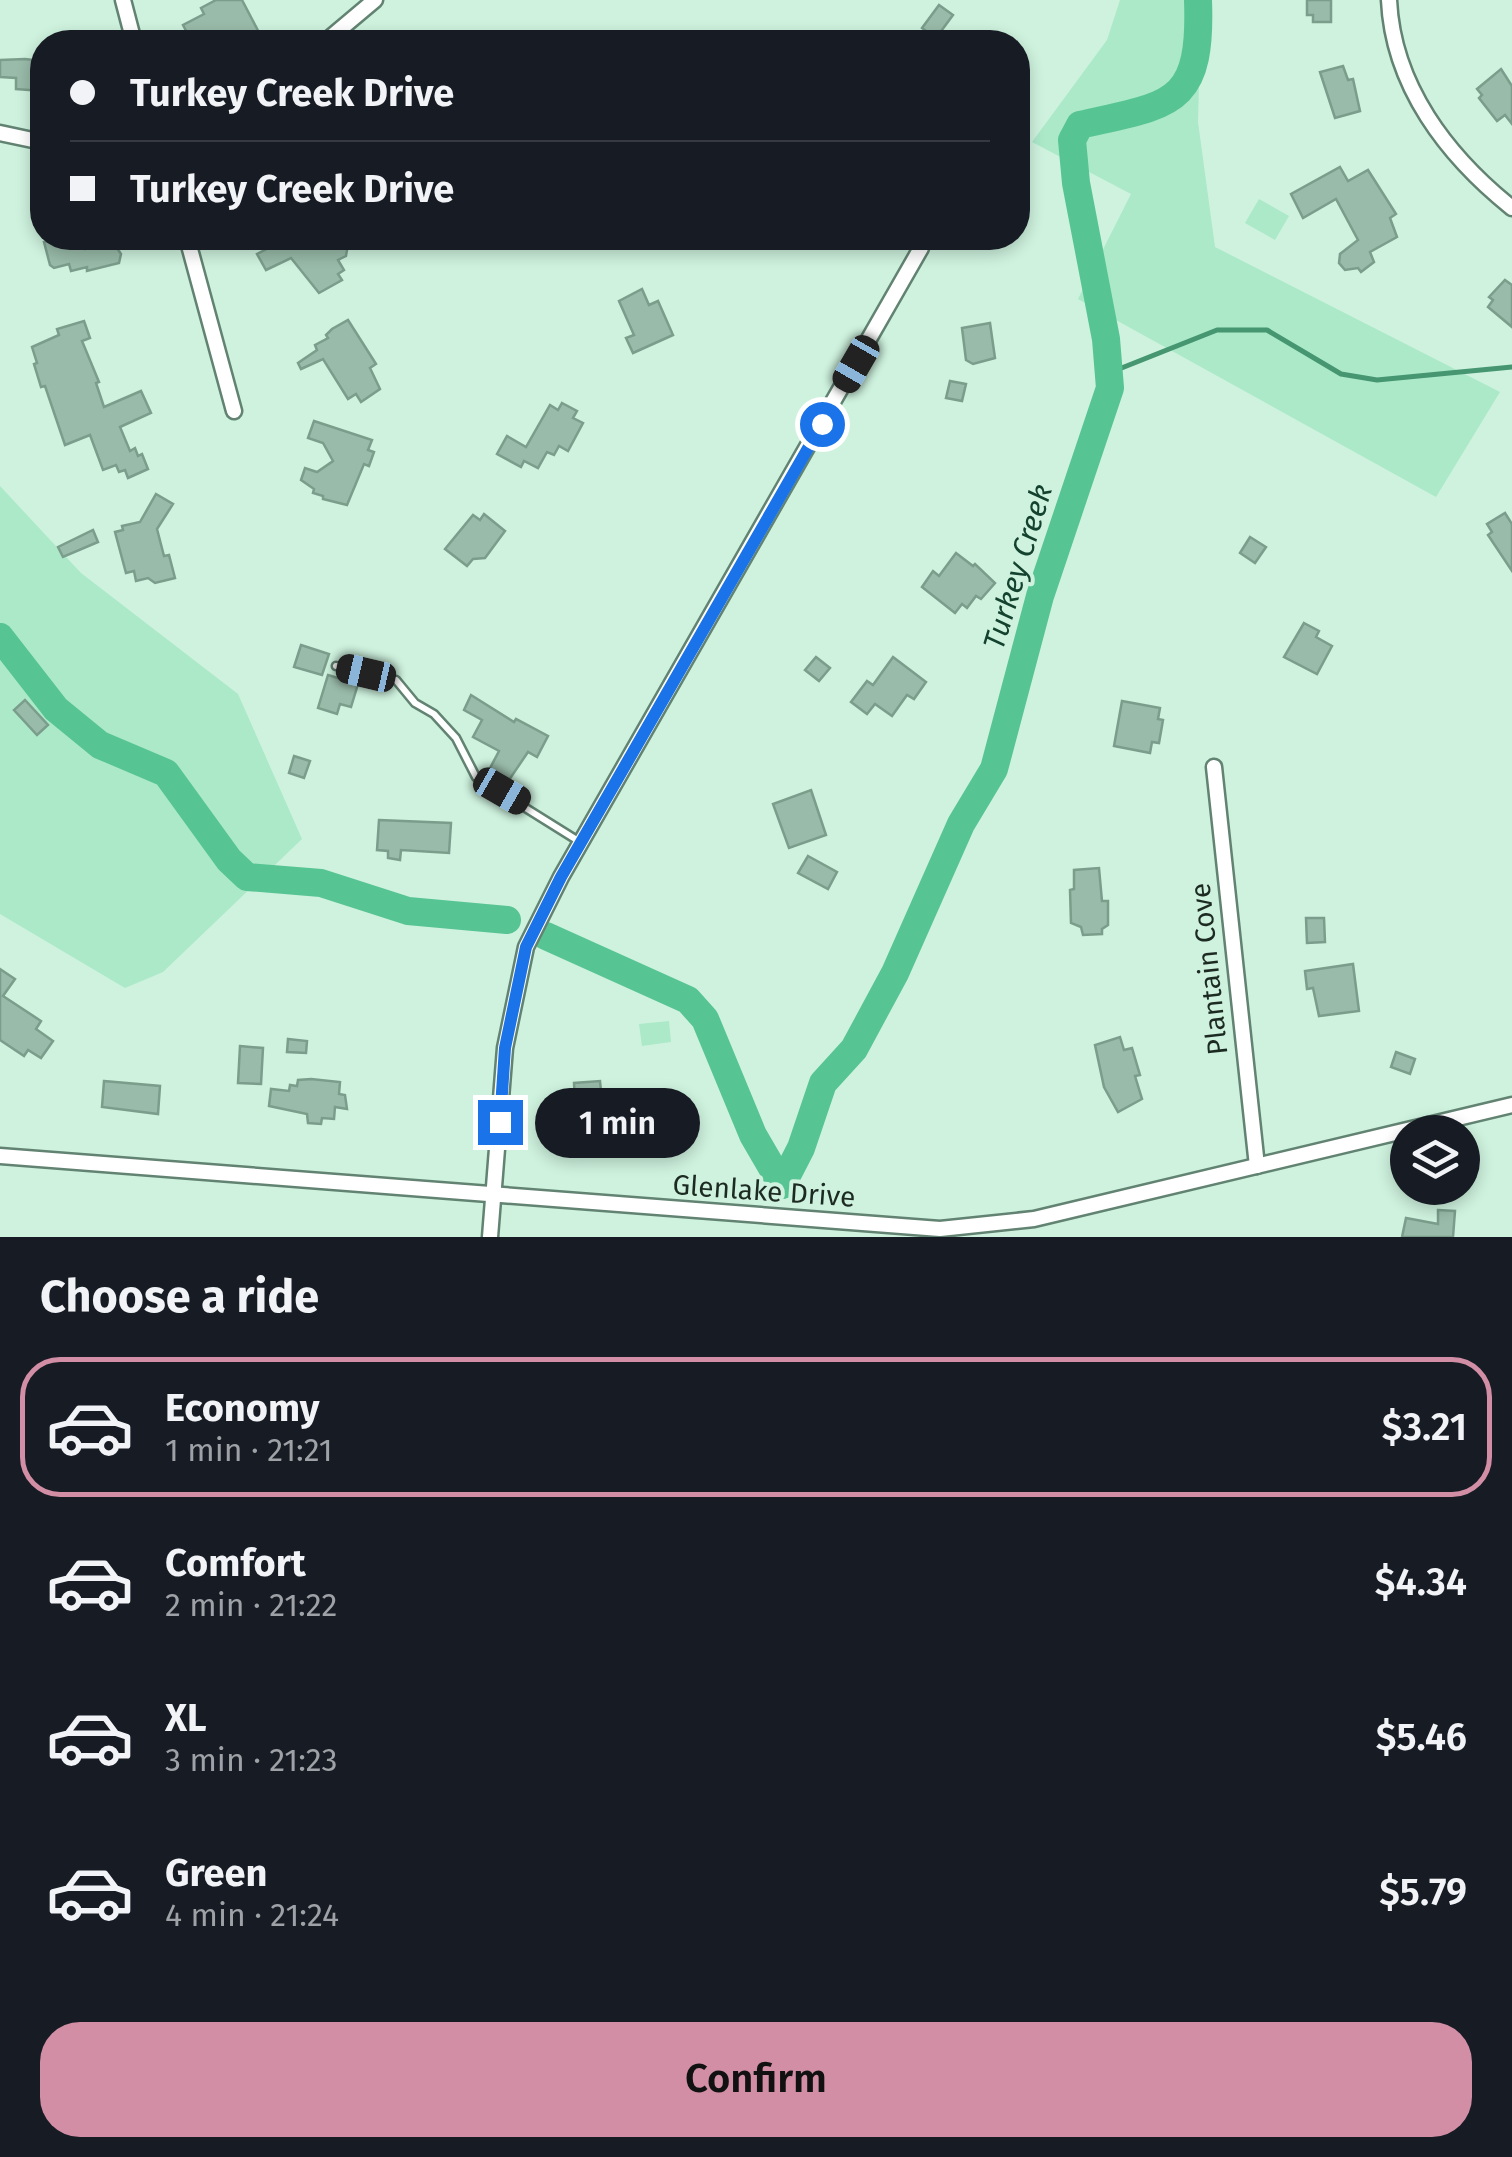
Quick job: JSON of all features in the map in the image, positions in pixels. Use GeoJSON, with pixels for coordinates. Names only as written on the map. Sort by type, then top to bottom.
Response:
{"type":"FeatureCollection","features":[{"type":"Feature","properties":{"kind":"street"},"geometry":{"type":"LineString","coordinates":[[122,0],[131,30]]}},
{"type":"Feature","properties":{"kind":"street"},"geometry":{"type":"LineString","coordinates":[[339,30],[375,0]]}},
{"type":"Feature","properties":{"kind":"street"},"geometry":{"type":"LineString","coordinates":[[1389,0],[1398,57],[1414,96],[1455,154],[1480,182],[1512,208]]}},
{"type":"Feature","properties":{"kind":"street"},"geometry":{"type":"LineString","coordinates":[[0,133],[30,139]]}},
{"type":"Feature","properties":{"kind":"street"},"geometry":{"type":"LineString","coordinates":[[189,250],[234,411]]}},
{"type":"Feature","properties":{"kind":"street"},"geometry":{"type":"LineString","coordinates":[[490,1237],[505,1048],[526,947],[581,843],[921,250]]}},
{"type":"Feature","properties":{"kind":"street","name":"Plantain Cove"},"geometry":{"type":"LineString","coordinates":[[1214,768],[1257,1166]]}},
{"type":"Feature","properties":{"kind":"street","name":"Glenlake Drive"},"geometry":{"type":"LineString","coordinates":[[0,1156],[940,1229],[988,1227],[1034,1219],[1512,1105]]}},
{"type":"Feature","properties":{"kind":"lane"},"geometry":{"type":"LineString","coordinates":[[336,666],[396,680],[415,703],[434,714],[456,738],[476,776],[581,843]]}},
{"type":"Feature","properties":{"kind":"green space"},"geometry":{"type":"Polygon","coordinates":[[[1120,0],[1212,0],[1200,49],[1198,122],[1215,247],[1500,392],[1436,497],[1078,299],[1131,194],[1032,142],[1107,40],[1120,0]]]}},
{"type":"Feature","properties":{"kind":"green space"},"geometry":{"type":"Polygon","coordinates":[[[1259,199],[1289,216],[1275,240],[1245,223],[1259,199]]]}},
{"type":"Feature","properties":{"kind":"green space"},"geometry":{"type":"Polygon","coordinates":[[[0,486],[81,573],[238,694],[302,839],[163,972],[125,988],[0,914],[0,486]]]}},
{"type":"Feature","properties":{"kind":"green space"},"geometry":{"type":"Polygon","coordinates":[[[669,1021],[671,1042],[642,1046],[639,1024],[669,1021]]]}},
{"type":"Feature","properties":{"kind":"building"},"geometry":{"type":"Polygon","coordinates":[[[216,0],[242,0],[258,30],[186,30],[183,25],[204,14],[201,8],[216,0]]]}},
{"type":"Feature","properties":{"kind":"building"},"geometry":{"type":"Polygon","coordinates":[[[1307,0],[1331,0],[1331,22],[1313,22],[1313,15],[1307,15],[1307,0]]]}},
{"type":"Feature","properties":{"kind":"building"},"geometry":{"type":"Polygon","coordinates":[[[939,5],[953,15],[942,30],[922,28],[939,5]]]}},
{"type":"Feature","properties":{"kind":"building"},"geometry":{"type":"Polygon","coordinates":[[[0,60],[30,60],[30,90],[16,89],[16,78],[0,77],[0,60]]]}},
{"type":"Feature","properties":{"kind":"building"},"geometry":{"type":"Polygon","coordinates":[[[1343,66],[1348,80],[1353,79],[1360,111],[1335,118],[1320,72],[1343,66]]]}},
{"type":"Feature","properties":{"kind":"building"},"geometry":{"type":"Polygon","coordinates":[[[1501,69],[1512,86],[1512,124],[1505,115],[1497,121],[1479,98],[1482,95],[1477,89],[1501,69]]]}},
{"type":"Feature","properties":{"kind":"building"},"geometry":{"type":"Polygon","coordinates":[[[1340,167],[1348,181],[1368,170],[1396,214],[1390,218],[1397,237],[1370,252],[1374,262],[1361,272],[1358,268],[1345,270],[1339,263],[1340,254],[1358,240],[1336,199],[1303,218],[1291,194],[1340,167]]]}},
{"type":"Feature","properties":{"kind":"building"},"geometry":{"type":"Polygon","coordinates":[[[46,250],[118,250],[121,254],[119,263],[87,271],[87,267],[71,271],[69,264],[54,268],[46,250]]]}},
{"type":"Feature","properties":{"kind":"building"},"geometry":{"type":"Polygon","coordinates":[[[265,250],[347,250],[346,256],[338,260],[344,270],[338,274],[342,280],[319,293],[291,258],[266,270],[257,254],[265,250]]]}},
{"type":"Feature","properties":{"kind":"building"},"geometry":{"type":"Polygon","coordinates":[[[1505,280],[1512,285],[1512,327],[1488,307],[1493,300],[1489,297],[1505,280]]]}},
{"type":"Feature","properties":{"kind":"building"},"geometry":{"type":"Polygon","coordinates":[[[642,289],[649,305],[658,301],[673,335],[633,353],[626,338],[634,335],[619,301],[642,289]]]}},
{"type":"Feature","properties":{"kind":"building"},"geometry":{"type":"Polygon","coordinates":[[[348,320],[376,364],[370,368],[380,389],[361,402],[356,394],[348,399],[323,359],[301,369],[298,363],[317,350],[315,345],[328,338],[326,335],[332,329],[348,320]]]}},
{"type":"Feature","properties":{"kind":"building"},"geometry":{"type":"Polygon","coordinates":[[[84,321],[90,338],[82,341],[99,382],[96,383],[104,407],[141,391],[151,413],[120,427],[130,451],[135,448],[138,456],[142,454],[148,469],[128,478],[125,470],[119,472],[116,465],[103,470],[90,435],[65,445],[34,364],[37,363],[32,347],[59,335],[57,329],[84,321]]]}},
{"type":"Feature","properties":{"kind":"building"},"geometry":{"type":"Polygon","coordinates":[[[990,323],[995,358],[973,364],[966,360],[962,328],[990,323]]]}},
{"type":"Feature","properties":{"kind":"building"},"geometry":{"type":"Polygon","coordinates":[[[950,381],[966,384],[962,401],[946,398],[950,381]]]}},
{"type":"Feature","properties":{"kind":"building"},"geometry":{"type":"Polygon","coordinates":[[[562,403],[577,411],[573,418],[583,423],[568,451],[559,446],[554,455],[547,452],[538,468],[524,461],[521,467],[497,454],[507,436],[526,447],[550,405],[558,410],[562,403]]]}},
{"type":"Feature","properties":{"kind":"building"},"geometry":{"type":"Polygon","coordinates":[[[314,421],[372,440],[368,450],[374,452],[369,466],[364,464],[347,505],[323,499],[301,480],[305,468],[317,472],[333,461],[323,443],[308,438],[314,421]]]}},
{"type":"Feature","properties":{"kind":"building"},"geometry":{"type":"Polygon","coordinates":[[[156,494],[173,504],[157,529],[175,578],[155,583],[148,578],[136,581],[134,571],[126,573],[115,532],[140,522],[156,494]]]}},
{"type":"Feature","properties":{"kind":"building"},"geometry":{"type":"Polygon","coordinates":[[[1505,513],[1512,524],[1512,571],[1488,535],[1492,532],[1487,524],[1505,513]]]}},
{"type":"Feature","properties":{"kind":"building"},"geometry":{"type":"Polygon","coordinates":[[[484,514],[505,531],[485,558],[473,559],[467,566],[445,549],[473,515],[480,520],[484,514]]]}},
{"type":"Feature","properties":{"kind":"building"},"geometry":{"type":"Polygon","coordinates":[[[93,530],[98,542],[63,557],[58,547],[93,530]]]}},
{"type":"Feature","properties":{"kind":"building"},"geometry":{"type":"Polygon","coordinates":[[[1250,537],[1266,547],[1255,563],[1240,553],[1250,537]]]}},
{"type":"Feature","properties":{"kind":"building"},"geometry":{"type":"Polygon","coordinates":[[[956,553],[995,583],[981,599],[976,596],[967,608],[962,604],[955,613],[922,587],[933,571],[939,576],[956,553]]]}},
{"type":"Feature","properties":{"kind":"building"},"geometry":{"type":"Polygon","coordinates":[[[1304,623],[1319,631],[1316,637],[1332,646],[1317,674],[1284,657],[1304,623]]]}},
{"type":"Feature","properties":{"kind":"building"},"geometry":{"type":"Polygon","coordinates":[[[301,645],[329,654],[322,675],[294,667],[301,645]]]}},
{"type":"Feature","properties":{"kind":"building"},"geometry":{"type":"Polygon","coordinates":[[[816,657],[830,668],[819,681],[805,670],[816,657]]]}},
{"type":"Feature","properties":{"kind":"building"},"geometry":{"type":"Polygon","coordinates":[[[893,657],[926,682],[914,699],[907,695],[892,716],[875,704],[867,714],[851,702],[867,681],[873,685],[893,657]]]}},
{"type":"Feature","properties":{"kind":"building"},"geometry":{"type":"Polygon","coordinates":[[[328,675],[358,684],[351,707],[340,704],[337,714],[318,708],[328,675]]]}},
{"type":"Feature","properties":{"kind":"building"},"geometry":{"type":"Polygon","coordinates":[[[471,695],[514,722],[516,719],[548,736],[537,757],[528,752],[507,783],[488,772],[499,751],[473,737],[482,720],[464,710],[471,695]]]}},
{"type":"Feature","properties":{"kind":"building"},"geometry":{"type":"Polygon","coordinates":[[[25,700],[48,725],[37,735],[14,710],[25,700]]]}},
{"type":"Feature","properties":{"kind":"building"},"geometry":{"type":"Polygon","coordinates":[[[1122,701],[1160,708],[1158,719],[1163,720],[1159,743],[1152,742],[1150,753],[1114,746],[1122,701]]]}},
{"type":"Feature","properties":{"kind":"building"},"geometry":{"type":"Polygon","coordinates":[[[294,756],[310,761],[304,778],[289,773],[294,756]]]}},
{"type":"Feature","properties":{"kind":"building"},"geometry":{"type":"Polygon","coordinates":[[[811,790],[826,835],[789,848],[773,804],[811,790]]]}},
{"type":"Feature","properties":{"kind":"building"},"geometry":{"type":"Polygon","coordinates":[[[379,820],[451,823],[449,853],[401,850],[400,860],[388,858],[388,851],[377,850],[379,820]]]}},
{"type":"Feature","properties":{"kind":"building"},"geometry":{"type":"Polygon","coordinates":[[[808,856],[837,872],[828,889],[798,873],[808,856]]]}},
{"type":"Feature","properties":{"kind":"building"},"geometry":{"type":"Polygon","coordinates":[[[1099,868],[1102,901],[1108,901],[1108,925],[1102,934],[1083,935],[1081,927],[1071,923],[1074,870],[1099,868]]]}},
{"type":"Feature","properties":{"kind":"building"},"geometry":{"type":"Polygon","coordinates":[[[1306,918],[1324,918],[1325,942],[1307,943],[1306,918]]]}},
{"type":"Feature","properties":{"kind":"building"},"geometry":{"type":"Polygon","coordinates":[[[1353,964],[1359,1011],[1319,1016],[1313,988],[1307,989],[1305,971],[1353,964]]]}},
{"type":"Feature","properties":{"kind":"building"},"geometry":{"type":"Polygon","coordinates":[[[0,969],[15,979],[3,996],[41,1021],[36,1029],[53,1041],[41,1058],[28,1050],[24,1056],[0,1040],[0,969]]]}},
{"type":"Feature","properties":{"kind":"building"},"geometry":{"type":"Polygon","coordinates":[[[1120,1037],[1124,1050],[1132,1048],[1142,1099],[1118,1112],[1104,1087],[1095,1045],[1120,1037]]]}},
{"type":"Feature","properties":{"kind":"building"},"geometry":{"type":"Polygon","coordinates":[[[288,1039],[307,1041],[306,1053],[287,1052],[288,1039]]]}},
{"type":"Feature","properties":{"kind":"building"},"geometry":{"type":"Polygon","coordinates":[[[240,1046],[263,1048],[261,1084],[238,1083],[240,1046]]]}},
{"type":"Feature","properties":{"kind":"building"},"geometry":{"type":"Polygon","coordinates":[[[1396,1052],[1415,1059],[1410,1074],[1391,1067],[1396,1052]]]}},
{"type":"Feature","properties":{"kind":"building"},"geometry":{"type":"Polygon","coordinates":[[[298,1080],[340,1082],[339,1094],[345,1095],[347,1109],[335,1107],[334,1119],[322,1118],[321,1124],[308,1123],[307,1114],[269,1106],[271,1089],[289,1091],[290,1085],[297,1086],[298,1080]]]}},
{"type":"Feature","properties":{"kind":"building"},"geometry":{"type":"Polygon","coordinates":[[[104,1081],[160,1086],[158,1114],[102,1107],[104,1081]]]}},
{"type":"Feature","properties":{"kind":"building"},"geometry":{"type":"Polygon","coordinates":[[[600,1081],[602,1101],[593,1102],[595,1133],[567,1135],[565,1102],[575,1101],[574,1083],[600,1081]]]}},
{"type":"Feature","properties":{"kind":"building"},"geometry":{"type":"Polygon","coordinates":[[[1438,1210],[1455,1211],[1453,1237],[1402,1237],[1406,1218],[1438,1224],[1438,1210]]]}},
{"type":"Feature","properties":{"kind":"waterway","name":"Turkey Creek"},"geometry":{"type":"LineString","coordinates":[[782,1185],[801,1148],[823,1083],[854,1049],[895,973],[961,824],[994,769],[1040,596],[1110,388],[1106,339],[1076,183],[1072,140],[1080,125],[1137,112],[1175,95],[1194,62],[1198,0]]}},
{"type":"Feature","properties":{"kind":"waterway"},"geometry":{"type":"LineString","coordinates":[[1109,373],[1217,330],[1267,330],[1341,374],[1377,380],[1512,367]]}},
{"type":"Feature","properties":{"kind":"waterway"},"geometry":{"type":"LineString","coordinates":[[0,637],[56,709],[100,745],[166,773],[229,860],[247,877],[321,883],[408,911],[507,920]]}},
{"type":"Feature","properties":{"kind":"waterway"},"geometry":{"type":"LineString","coordinates":[[546,936],[688,1000],[705,1019],[753,1135],[782,1185]]}},
{"type":"Feature","properties":{"kind":"route"},"geometry":{"type":"LineString","coordinates":[[500,1122],[505,1048],[526,947],[561,877],[822,424]]}}]}
